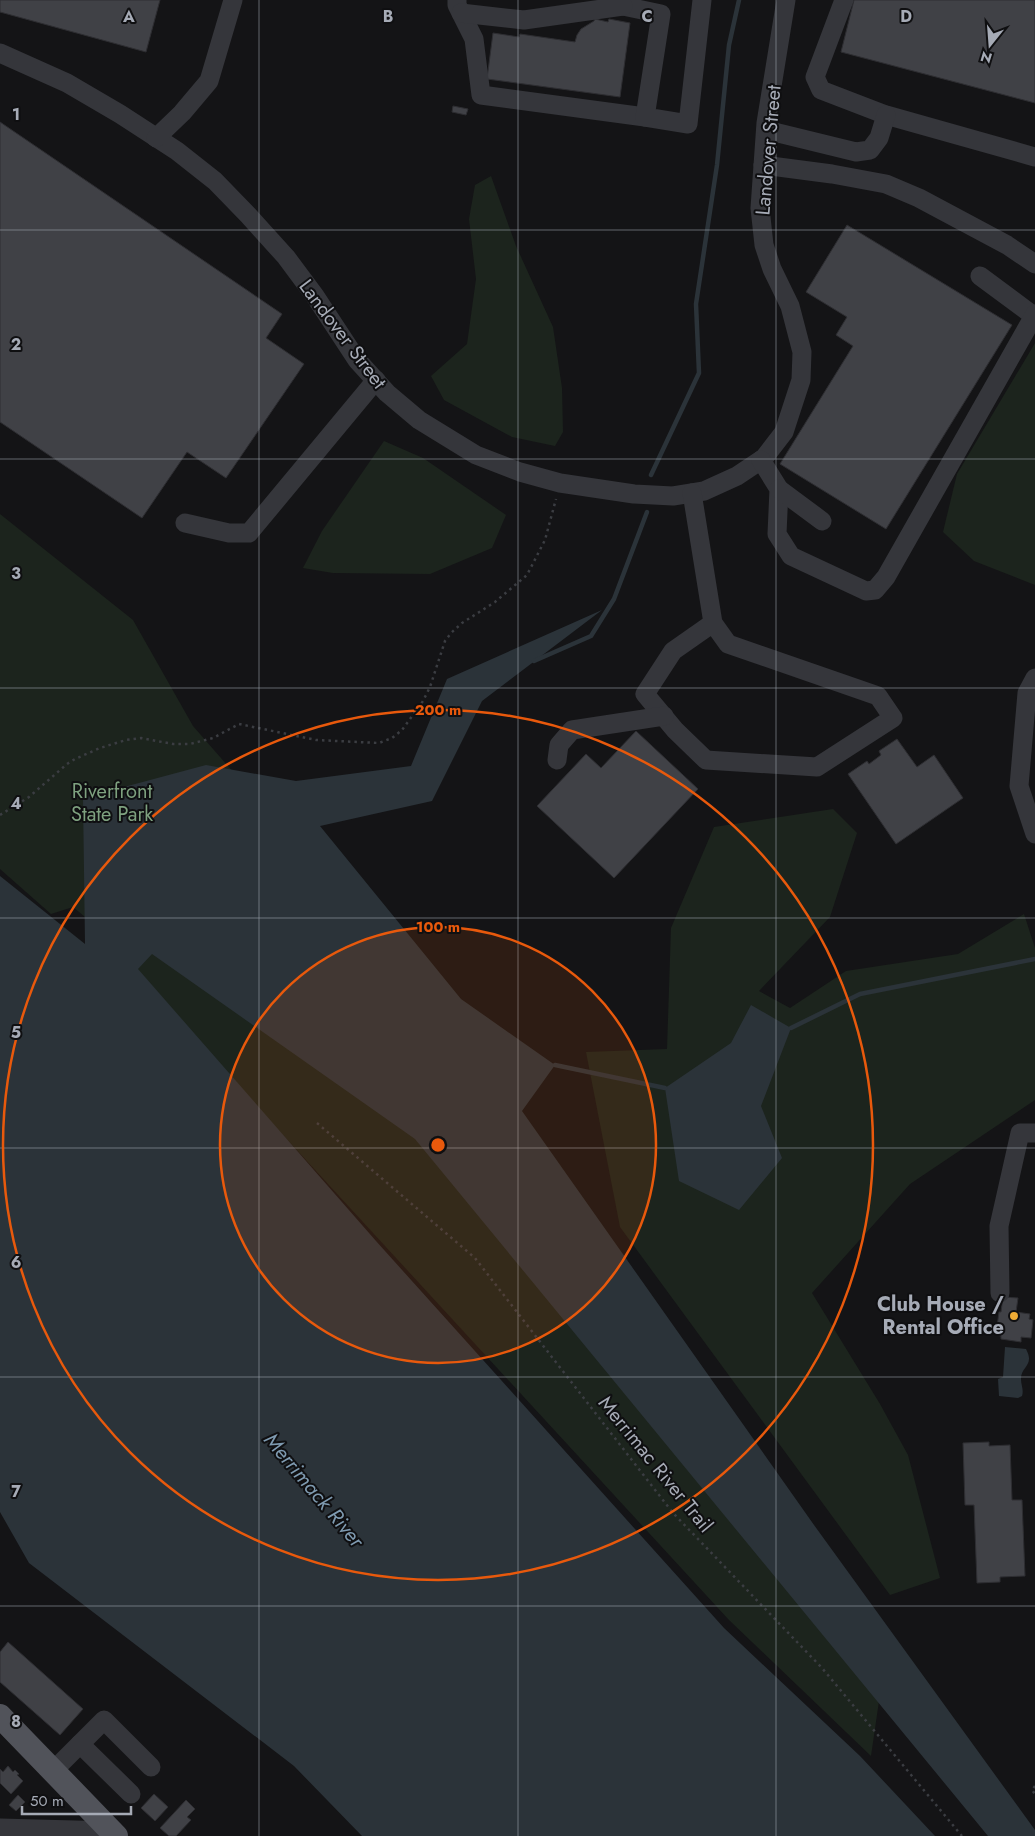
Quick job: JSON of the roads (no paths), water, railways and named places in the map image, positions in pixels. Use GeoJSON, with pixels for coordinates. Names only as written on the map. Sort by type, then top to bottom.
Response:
{"type":"FeatureCollection","features":[{"type":"Feature","properties":{"kind":"main road"},"geometry":{"type":"LineString","coordinates":[[0,1716],[112,1834]]}},
{"type":"Feature","properties":{"kind":"street"},"geometry":{"type":"LineString","coordinates":[[156,138],[182,113],[209,81],[233,0]]}},
{"type":"Feature","properties":{"kind":"street"},"geometry":{"type":"LineString","coordinates":[[459,7],[474,38],[481,95],[688,124],[702,0]]}},
{"type":"Feature","properties":{"kind":"street","name":"Landover Street"},"geometry":{"type":"LineString","coordinates":[[0,53],[67,83],[177,151],[215,181],[286,257],[315,296],[357,360],[387,393],[419,420],[476,455],[520,472],[560,483],[673,496],[704,491],[737,476],[761,460],[784,432],[802,380],[802,352],[792,315],[764,245],[760,208],[766,130],[786,0]]}},
{"type":"Feature","properties":{"kind":"street"},"geometry":{"type":"LineString","coordinates":[[844,0],[815,76],[821,90],[886,115],[1035,157]]}},
{"type":"Feature","properties":{"kind":"street"},"geometry":{"type":"LineString","coordinates":[[459,7],[524,20],[623,3],[661,14],[645,117]]}},
{"type":"Feature","properties":{"kind":"street"},"geometry":{"type":"LineString","coordinates":[[766,130],[856,152],[870,150],[879,138],[886,115]]}},
{"type":"Feature","properties":{"kind":"street"},"geometry":{"type":"LineString","coordinates":[[763,165],[832,174],[886,184],[919,198],[1007,245],[1035,264]]}},
{"type":"Feature","properties":{"kind":"street"},"geometry":{"type":"LineString","coordinates":[[779,489],[777,534],[791,556],[866,591],[875,590],[886,577],[1034,315],[980,276]]}},
{"type":"Feature","properties":{"kind":"street"},"geometry":{"type":"LineString","coordinates":[[185,523],[229,533],[249,533],[376,380]]}},
{"type":"Feature","properties":{"kind":"street"},"geometry":{"type":"LineString","coordinates":[[761,460],[779,489],[822,521]]}},
{"type":"Feature","properties":{"kind":"street"},"geometry":{"type":"LineString","coordinates":[[692,493],[713,623],[728,644],[878,696],[893,718],[817,767],[706,760],[675,730],[645,694],[673,651],[713,623]]}},
{"type":"Feature","properties":{"kind":"street"},"geometry":{"type":"LineString","coordinates":[[1035,678],[1028,693],[1019,786],[1035,834]]}},
{"type":"Feature","properties":{"kind":"street"},"geometry":{"type":"LineString","coordinates":[[557,760],[559,745],[572,730],[664,716]]}},
{"type":"Feature","properties":{"kind":"street"},"geometry":{"type":"LineString","coordinates":[[1000,1293],[999,1226],[1020,1133],[1035,1133]]}},
{"type":"Feature","properties":{"kind":"street"},"geometry":{"type":"LineString","coordinates":[[54,1771],[104,1720],[151,1767]]}},
{"type":"Feature","properties":{"kind":"street"},"geometry":{"type":"LineString","coordinates":[[80,1744],[131,1794]]}},
{"type":"Feature","properties":{"kind":"street"},"geometry":{"type":"LineString","coordinates":[[0,1828],[112,1834]]}},
{"type":"Feature","properties":{"kind":"water","name":"Merrimack River"},"geometry":{"type":"Polygon","coordinates":[[[602,610],[482,701],[432,801],[320,826],[461,999],[555,1065],[522,1111],[814,1525],[1035,1830],[1035,1836],[988,1836],[415,1139],[152,954],[138,969],[376,1241],[724,1628],[860,1756],[935,1836],[362,1836],[294,1766],[29,1563],[0,1512],[0,876],[85,944],[83,798],[206,765],[296,781],[411,766],[447,679],[602,610]]]}},
{"type":"Feature","properties":{"kind":"water"},"geometry":{"type":"Polygon","coordinates":[[[751,1005],[791,1028],[761,1106],[782,1158],[739,1210],[679,1181],[665,1088],[731,1043],[751,1005]]]}},
{"type":"Feature","properties":{"kind":"water"},"geometry":{"type":"Polygon","coordinates":[[[1005,1347],[1026,1349],[1028,1355],[1028,1363],[1023,1371],[1021,1381],[1022,1396],[1018,1398],[999,1396],[998,1379],[1003,1377],[1005,1347]]]}},
{"type":"Feature","properties":{"kind":"waterway"},"geometry":{"type":"LineString","coordinates":[[651,475],[699,373],[696,304],[717,165],[729,45],[739,0]]}},
{"type":"Feature","properties":{"kind":"waterway"},"geometry":{"type":"LineString","coordinates":[[534,661],[591,636],[614,599],[647,512]]}},
{"type":"Feature","properties":{"kind":"waterway"},"geometry":{"type":"LineString","coordinates":[[791,1028],[860,994],[1035,959]]}},
{"type":"Feature","properties":{"kind":"waterway"},"geometry":{"type":"LineString","coordinates":[[555,1065],[665,1088]]}},
{"type":"Feature","properties":{"kind":"place","name":"Club House / Rental Office"},"geometry":{"type":"Point","coordinates":[1014,1316]}},
{"type":"Feature","properties":{"kind":"park label","name":"Riverfront State Park"},"geometry":{"type":"Point","coordinates":[112,802]}}]}
